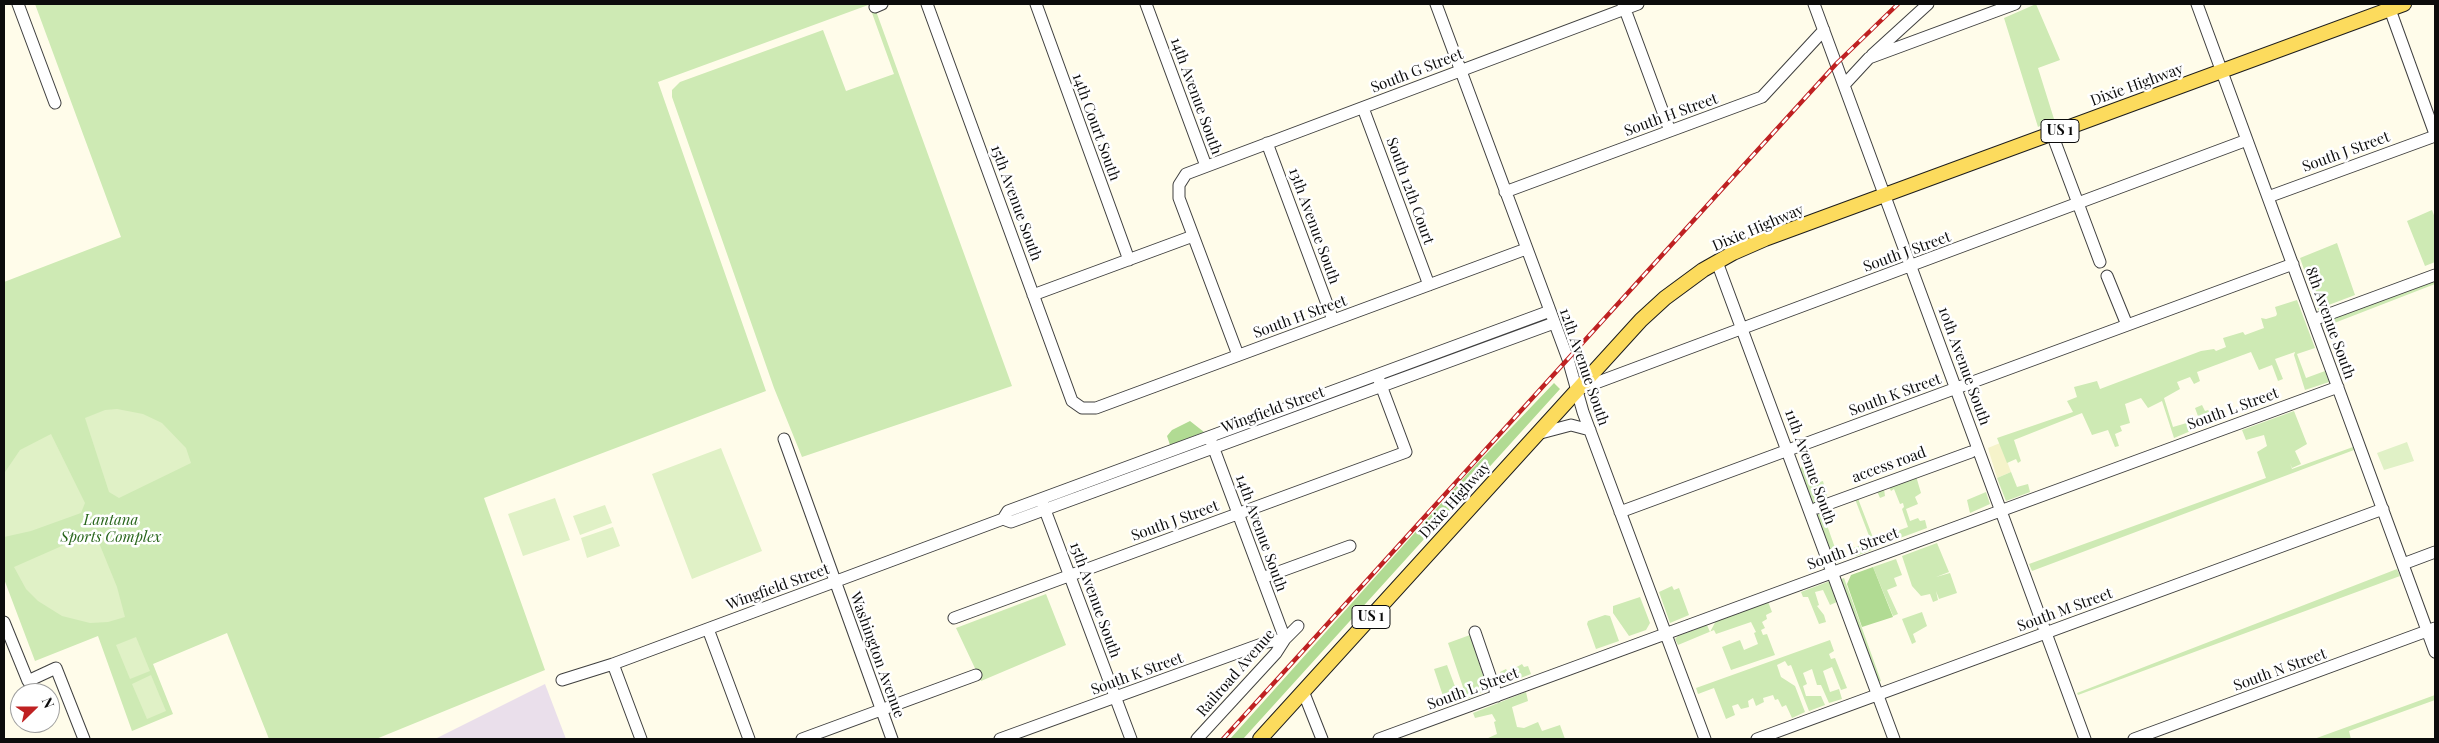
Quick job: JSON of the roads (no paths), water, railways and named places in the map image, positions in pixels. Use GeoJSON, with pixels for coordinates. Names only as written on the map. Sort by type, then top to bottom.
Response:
{"type":"FeatureCollection","features":[{"type":"Feature","properties":{"kind":"main road","name":"Dixie Highway"},"geometry":{"type":"LineString","coordinates":[[1260,739],[1641,320],[1665,298],[1717,262],[1765,239],[2222,71],[2389,7],[2404,4]]}},
{"type":"Feature","properties":{"kind":"street"},"geometry":{"type":"LineString","coordinates":[[18,4],[55,103]]}},
{"type":"Feature","properties":{"kind":"street","name":"15th Avenue South"},"geometry":{"type":"LineString","coordinates":[[927,4],[1072,401],[1082,408]]}},
{"type":"Feature","properties":{"kind":"street","name":"14th Court South"},"geometry":{"type":"LineString","coordinates":[[1036,4],[1128,260]]}},
{"type":"Feature","properties":{"kind":"street","name":"14th Avenue South"},"geometry":{"type":"LineString","coordinates":[[1146,4],[1206,166],[1186,174],[1179,185],[1179,198],[1238,355]]}},
{"type":"Feature","properties":{"kind":"street","name":"12th Avenue South"},"geometry":{"type":"LineString","coordinates":[[1436,4],[1550,311],[1620,512],[1705,739]]}},
{"type":"Feature","properties":{"kind":"street","name":"South G Street"},"geometry":{"type":"LineString","coordinates":[[1206,166],[1363,108],[1624,6],[1638,4]]}},
{"type":"Feature","properties":{"kind":"street","name":"10th Avenue South"},"geometry":{"type":"LineString","coordinates":[[1814,4],[2085,739]]}},
{"type":"Feature","properties":{"kind":"street"},"geometry":{"type":"LineString","coordinates":[[1844,85],[1869,58],[1928,4]]}},
{"type":"Feature","properties":{"kind":"street"},"geometry":{"type":"LineString","coordinates":[[1869,58],[2015,4]]}},
{"type":"Feature","properties":{"kind":"street","name":"8th Avenue South"},"geometry":{"type":"LineString","coordinates":[[2197,4],[2403,564],[2431,630],[2435,652]]}},
{"type":"Feature","properties":{"kind":"street"},"geometry":{"type":"LineString","coordinates":[[1624,6],[1670,131]]}},
{"type":"Feature","properties":{"kind":"street"},"geometry":{"type":"LineString","coordinates":[[2389,7],[2435,135]]}},
{"type":"Feature","properties":{"kind":"street","name":"South H Street"},"geometry":{"type":"LineString","coordinates":[[1505,192],[1762,97],[1824,30]]}},
{"type":"Feature","properties":{"kind":"street","name":"South 12th Court"},"geometry":{"type":"LineString","coordinates":[[1363,108],[1429,285]]}},
{"type":"Feature","properties":{"kind":"street"},"geometry":{"type":"LineString","coordinates":[[2052,134],[2100,262]]}},
{"type":"Feature","properties":{"kind":"street","name":"South J Street"},"geometry":{"type":"LineString","coordinates":[[2268,197],[2435,135]]}},
{"type":"Feature","properties":{"kind":"street","name":"South J Street"},"geometry":{"type":"LineString","coordinates":[[1577,390],[1911,267],[2247,140]]}},
{"type":"Feature","properties":{"kind":"street","name":"13th Avenue South"},"geometry":{"type":"LineString","coordinates":[[1267,143],[1333,320]]}},
{"type":"Feature","properties":{"kind":"street"},"geometry":{"type":"LineString","coordinates":[[1033,295],[1193,236]]}},
{"type":"Feature","properties":{"kind":"street","name":"South H Street"},"geometry":{"type":"LineString","coordinates":[[1082,408],[1096,408],[1526,249]]}},
{"type":"Feature","properties":{"kind":"street","name":"11th Avenue South"},"geometry":{"type":"LineString","coordinates":[[1717,262],[1894,739]]}},
{"type":"Feature","properties":{"kind":"street","name":"South K Street"},"geometry":{"type":"LineString","coordinates":[[1620,512],[2293,264]]}},
{"type":"Feature","properties":{"kind":"street"},"geometry":{"type":"LineString","coordinates":[[2313,320],[2435,275]]}},
{"type":"Feature","properties":{"kind":"street"},"geometry":{"type":"LineString","coordinates":[[2107,276],[2127,325]]}},
{"type":"Feature","properties":{"kind":"street","name":"Wingfield Street"},"geometry":{"type":"LineString","coordinates":[[1337,396],[1378,374],[1550,311]]}},
{"type":"Feature","properties":{"kind":"street","name":"Wingfield Street"},"geometry":{"type":"LineString","coordinates":[[562,680],[613,664],[1003,518],[1008,511],[1043,504],[1337,396],[1382,386],[1554,323]]}},
{"type":"Feature","properties":{"kind":"street"},"geometry":{"type":"LineString","coordinates":[[1378,374],[1382,386]]}},
{"type":"Feature","properties":{"kind":"street","name":"South J Street"},"geometry":{"type":"LineString","coordinates":[[954,618],[1406,452],[1382,386]]}},
{"type":"Feature","properties":{"kind":"street","name":"South L Street"},"geometry":{"type":"LineString","coordinates":[[1379,739],[2338,386]]}},
{"type":"Feature","properties":{"kind":"street"},"geometry":{"type":"LineString","coordinates":[[1537,434],[1571,425],[1590,430]]}},
{"type":"Feature","properties":{"kind":"street","name":"Washington Avenue"},"geometry":{"type":"LineString","coordinates":[[784,439],[892,739]]}},
{"type":"Feature","properties":{"kind":"street","name":"14th Avenue South"},"geometry":{"type":"LineString","coordinates":[[1211,442],[1284,639]]}},
{"type":"Feature","properties":{"kind":"street","name":"access road"},"geometry":{"type":"LineString","coordinates":[[1817,508],[1971,452]]}},
{"type":"Feature","properties":{"kind":"street","name":"15th Avenue South"},"geometry":{"type":"LineString","coordinates":[[1043,504],[1131,739]]}},
{"type":"Feature","properties":{"kind":"street","name":"South M Street"},"geometry":{"type":"LineString","coordinates":[[1757,739],[2383,509]]}},
{"type":"Feature","properties":{"kind":"street"},"geometry":{"type":"LineString","coordinates":[[1262,578],[1350,546]]}},
{"type":"Feature","properties":{"kind":"street"},"geometry":{"type":"LineString","coordinates":[[2403,564],[2435,552]]}},
{"type":"Feature","properties":{"kind":"street"},"geometry":{"type":"LineString","coordinates":[[4,624],[28,681],[56,668],[84,739]]}},
{"type":"Feature","properties":{"kind":"street","name":"Railroad Avenue"},"geometry":{"type":"LineString","coordinates":[[1197,739],[1276,653],[1284,639],[1298,626]]}},
{"type":"Feature","properties":{"kind":"street"},"geometry":{"type":"LineString","coordinates":[[708,629],[749,739]]}},
{"type":"Feature","properties":{"kind":"street","name":"South N Street"},"geometry":{"type":"LineString","coordinates":[[2134,739],[2431,630]]}},
{"type":"Feature","properties":{"kind":"street"},"geometry":{"type":"LineString","coordinates":[[1475,632],[1497,696]]}},
{"type":"Feature","properties":{"kind":"street","name":"South K Street"},"geometry":{"type":"LineString","coordinates":[[1000,739],[1267,642],[1284,639]]}},
{"type":"Feature","properties":{"kind":"street"},"geometry":{"type":"LineString","coordinates":[[613,664],[641,739]]}},
{"type":"Feature","properties":{"kind":"street"},"geometry":{"type":"LineString","coordinates":[[802,739],[976,675]]}},
{"type":"Feature","properties":{"kind":"street"},"geometry":{"type":"LineString","coordinates":[[1303,691],[1322,739]]}},
{"type":"Feature","properties":{"kind":"railway"},"geometry":{"type":"LineString","coordinates":[[1223,739],[1837,63],[1898,4]]}},
{"type":"Feature","properties":{"kind":"park label","name":"Lantana Sports Complex"},"geometry":{"type":"Point","coordinates":[111,528]}}]}
